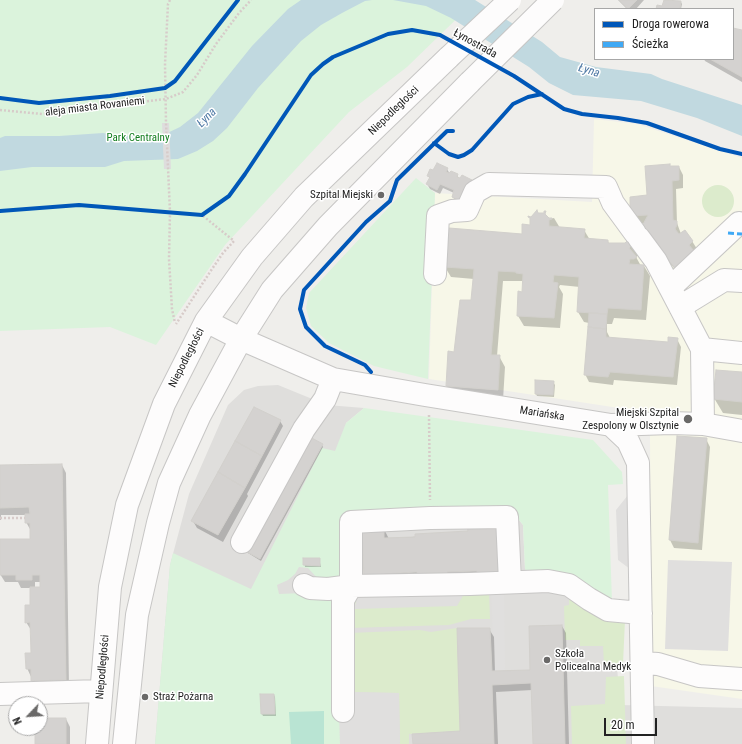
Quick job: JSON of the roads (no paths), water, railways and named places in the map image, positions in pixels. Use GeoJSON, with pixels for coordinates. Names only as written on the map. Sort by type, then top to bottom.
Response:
{"type":"FeatureCollection","features":[{"type":"Feature","properties":{"kind":"street","name":"Niepodległości"},"geometry":{"type":"LineString","coordinates":[[97,744],[110,587],[127,505],[164,404],[206,321],[252,257],[304,197],[448,48],[510,0]]}},
{"type":"Feature","properties":{"kind":"street"},"geometry":{"type":"LineString","coordinates":[[124,744],[137,615],[169,483],[200,416],[241,339],[272,290],[328,226],[553,0]]}},
{"type":"Feature","properties":{"kind":"street"},"geometry":{"type":"LineString","coordinates":[[435,274],[438,216],[452,211],[467,210],[475,192],[489,184],[606,187],[613,203],[656,261],[702,349],[703,424]]}},
{"type":"Feature","properties":{"kind":"street"},"geometry":{"type":"LineString","coordinates":[[670,288],[738,223]]}},
{"type":"Feature","properties":{"kind":"street"},"geometry":{"type":"LineString","coordinates":[[680,307],[724,280],[742,281]]}},
{"type":"Feature","properties":{"kind":"street","name":"Mariańska"},"geometry":{"type":"LineString","coordinates":[[206,321],[241,339],[333,379],[611,425],[671,423],[703,424],[742,431]]}},
{"type":"Feature","properties":{"kind":"street"},"geometry":{"type":"LineString","coordinates":[[702,349],[742,353]]}},
{"type":"Feature","properties":{"kind":"street"},"geometry":{"type":"LineString","coordinates":[[242,542],[304,429],[325,399],[333,379]]}},
{"type":"Feature","properties":{"kind":"street"},"geometry":{"type":"LineString","coordinates":[[611,425],[628,441],[638,463],[641,613],[636,666],[644,744]]}},
{"type":"Feature","properties":{"kind":"street"},"geometry":{"type":"LineString","coordinates":[[343,711],[343,600],[351,586],[351,522],[430,518],[507,517],[510,582]]}},
{"type":"Feature","properties":{"kind":"street"},"geometry":{"type":"LineString","coordinates":[[304,584],[310,588],[328,589],[351,586],[548,580],[569,585],[608,610],[641,613]]}},
{"type":"Feature","properties":{"kind":"street"},"geometry":{"type":"LineString","coordinates":[[636,666],[658,664],[699,676],[742,679]]}},
{"type":"Feature","properties":{"kind":"street"},"geometry":{"type":"LineString","coordinates":[[0,694],[101,691]]}},
{"type":"Feature","properties":{"kind":"water","name":"Łyna"},"geometry":{"type":"Polygon","coordinates":[[[301,0],[372,0],[365,1],[321,25],[301,41],[258,88],[227,128],[213,141],[197,151],[178,159],[124,161],[105,167],[32,167],[0,171],[0,138],[5,136],[59,136],[103,133],[120,136],[163,135],[180,127],[198,113],[252,46],[288,9],[301,0]]]}},
{"type":"Feature","properties":{"kind":"water","name":"Łyna"},"geometry":{"type":"Polygon","coordinates":[[[393,0],[475,0],[542,42],[560,57],[596,67],[651,74],[742,105],[742,136],[697,118],[641,101],[573,95],[549,83],[529,67],[451,18],[426,6],[393,0]]]}},
{"type":"Feature","properties":{"kind":"place","name":"Szpital Miejski"},"geometry":{"type":"Point","coordinates":[381,195]}},
{"type":"Feature","properties":{"kind":"place","name":"Miejski Szpital Zespolony w Olsztynie"},"geometry":{"type":"Point","coordinates":[688,419]}},
{"type":"Feature","properties":{"kind":"place","name":"Szkoła Policealna Medyk"},"geometry":{"type":"Point","coordinates":[547,660]}},
{"type":"Feature","properties":{"kind":"place","name":"Straż Pożarna"},"geometry":{"type":"Point","coordinates":[145,697]}},
{"type":"Feature","properties":{"kind":"park label","name":"Park Centralny"},"geometry":{"type":"Point","coordinates":[138,138]}}]}
